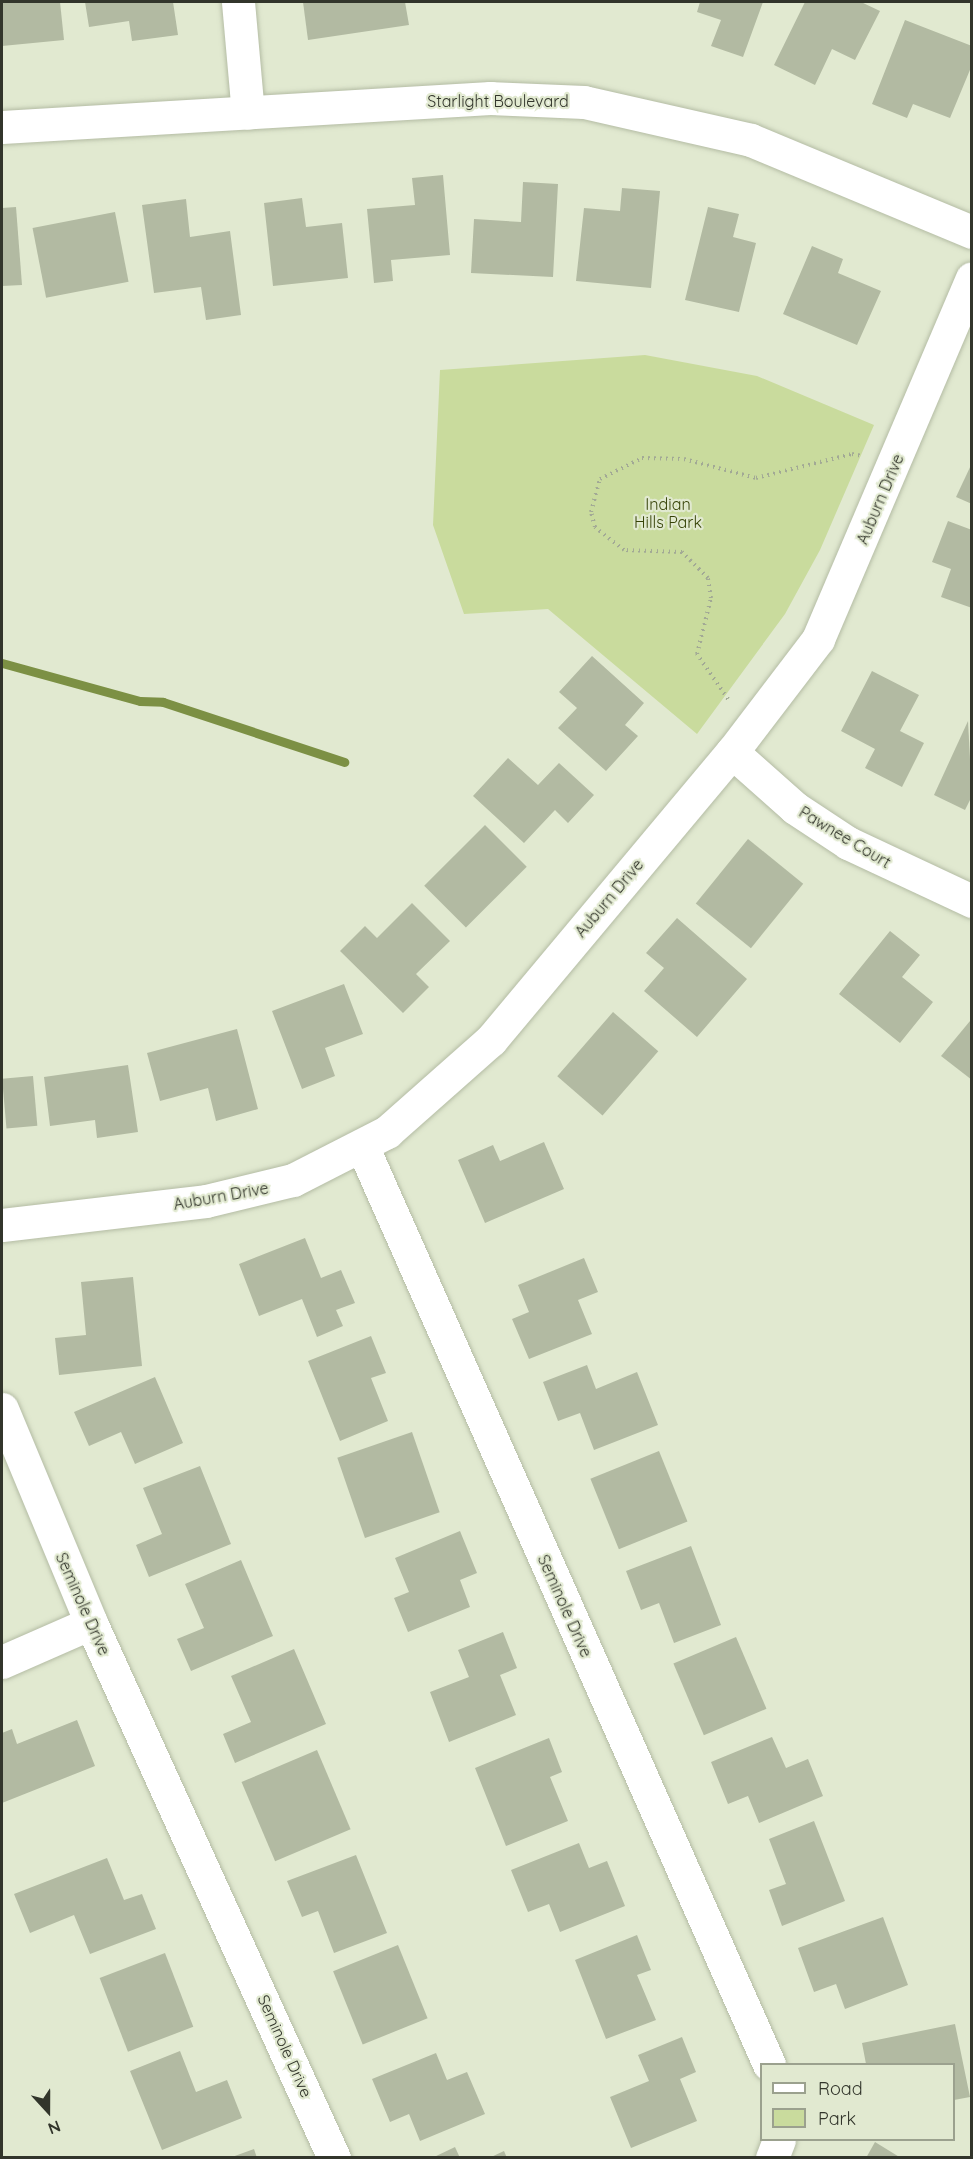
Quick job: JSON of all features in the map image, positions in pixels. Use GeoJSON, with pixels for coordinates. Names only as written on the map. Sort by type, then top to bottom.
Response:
{"type":"FeatureCollection","features":[{"type":"Feature","properties":{"kind":"street"},"geometry":{"type":"LineString","coordinates":[[238,2],[248,113]]}},
{"type":"Feature","properties":{"kind":"street","name":"Starlight Boulevard"},"geometry":{"type":"LineString","coordinates":[[2,127],[490,98],[617,106],[751,140],[972,232]]}},
{"type":"Feature","properties":{"kind":"street","name":"Auburn Drive"},"geometry":{"type":"LineString","coordinates":[[2,1225],[240,1194],[293,1180],[363,1148],[432,1097],[491,1040],[732,752],[818,639],[972,278]]}},
{"type":"Feature","properties":{"kind":"street","name":"Pawnee Court"},"geometry":{"type":"LineString","coordinates":[[732,752],[795,808],[848,843],[972,900]]}},
{"type":"Feature","properties":{"kind":"street","name":"Seminole Drive"},"geometry":{"type":"LineString","coordinates":[[363,1148],[769,2063]]}},
{"type":"Feature","properties":{"kind":"street","name":"Seminole Drive"},"geometry":{"type":"LineString","coordinates":[[2,1409],[91,1623],[334,2157]]}},
{"type":"Feature","properties":{"kind":"street"},"geometry":{"type":"LineString","coordinates":[[2,1662],[91,1623]]}},
{"type":"Feature","properties":{"kind":"street"},"geometry":{"type":"LineString","coordinates":[[772,2157],[778,2141]]}},
{"type":"Feature","properties":{"kind":"path"},"geometry":{"type":"LineString","coordinates":[[728,699],[697,654],[711,598],[708,578],[682,552],[624,550],[596,527],[591,512],[600,480],[642,458],[684,459],[756,478],[852,454],[864,456]]}},
{"type":"Feature","properties":{"kind":"green space","name":"Indian Hills Park"},"geometry":{"type":"Polygon","coordinates":[[[645,355],[757,376],[874,425],[820,550],[785,614],[697,734],[548,609],[464,614],[433,525],[440,370],[645,355]]]}},
{"type":"Feature","properties":{"kind":"building"},"geometry":{"type":"Polygon","coordinates":[[[60,2],[64,40],[2,46],[2,3],[60,2]]]}},
{"type":"Feature","properties":{"kind":"building"},"geometry":{"type":"Polygon","coordinates":[[[85,2],[173,2],[178,35],[132,41],[129,21],[89,27],[85,2]]]}},
{"type":"Feature","properties":{"kind":"building"},"geometry":{"type":"Polygon","coordinates":[[[303,2],[405,2],[409,25],[308,40],[303,2]]]}},
{"type":"Feature","properties":{"kind":"building"},"geometry":{"type":"Polygon","coordinates":[[[700,2],[763,2],[743,57],[711,46],[721,20],[697,12],[700,2]]]}},
{"type":"Feature","properties":{"kind":"building"},"geometry":{"type":"Polygon","coordinates":[[[805,2],[861,2],[880,11],[855,60],[832,49],[815,85],[774,65],[805,2]]]}},
{"type":"Feature","properties":{"kind":"building"},"geometry":{"type":"Polygon","coordinates":[[[905,20],[972,46],[972,65],[950,118],[913,104],[907,118],[872,104],[905,20]]]}},
{"type":"Feature","properties":{"kind":"building"},"geometry":{"type":"Polygon","coordinates":[[[443,175],[450,255],[391,260],[393,281],[374,283],[367,209],[415,205],[412,178],[443,175]]]}},
{"type":"Feature","properties":{"kind":"building"},"geometry":{"type":"Polygon","coordinates":[[[523,182],[558,184],[553,277],[471,273],[474,219],[521,222],[523,182]]]}},
{"type":"Feature","properties":{"kind":"building"},"geometry":{"type":"Polygon","coordinates":[[[622,188],[660,191],[651,288],[576,281],[584,208],[620,211],[622,188]]]}},
{"type":"Feature","properties":{"kind":"building"},"geometry":{"type":"Polygon","coordinates":[[[302,198],[306,227],[342,223],[348,278],[273,286],[264,203],[302,198]]]}},
{"type":"Feature","properties":{"kind":"building"},"geometry":{"type":"Polygon","coordinates":[[[186,199],[190,237],[230,231],[241,315],[206,320],[201,287],[154,293],[142,205],[186,199]]]}},
{"type":"Feature","properties":{"kind":"building"},"geometry":{"type":"Polygon","coordinates":[[[16,207],[22,285],[2,286],[2,208],[16,207]]]}},
{"type":"Feature","properties":{"kind":"building"},"geometry":{"type":"Polygon","coordinates":[[[708,207],[739,214],[733,237],[756,243],[739,312],[685,300],[708,207]]]}},
{"type":"Feature","properties":{"kind":"building"},"geometry":{"type":"Polygon","coordinates":[[[115,212],[129,282],[46,298],[33,228],[115,212]]]}},
{"type":"Feature","properties":{"kind":"building"},"geometry":{"type":"Polygon","coordinates":[[[812,246],[843,259],[838,273],[881,291],[857,345],[783,314],[812,246]]]}},
{"type":"Feature","properties":{"kind":"building"},"geometry":{"type":"Polygon","coordinates":[[[972,463],[972,504],[956,497],[972,463]]]}},
{"type":"Feature","properties":{"kind":"building"},"geometry":{"type":"Polygon","coordinates":[[[948,521],[972,530],[972,608],[941,597],[951,569],[932,562],[948,521]]]}},
{"type":"Feature","properties":{"kind":"building"},"geometry":{"type":"Polygon","coordinates":[[[592,656],[644,703],[625,725],[638,736],[606,771],[558,728],[577,708],[559,692],[592,656]]]}},
{"type":"Feature","properties":{"kind":"building"},"geometry":{"type":"Polygon","coordinates":[[[872,671],[919,695],[900,731],[924,743],[902,787],[865,768],[875,749],[841,731],[872,671]]]}},
{"type":"Feature","properties":{"kind":"building"},"geometry":{"type":"Polygon","coordinates":[[[968,721],[972,796],[965,810],[934,795],[968,721]]]}},
{"type":"Feature","properties":{"kind":"building"},"geometry":{"type":"Polygon","coordinates":[[[508,758],[538,785],[559,763],[594,795],[568,823],[555,810],[524,843],[473,796],[508,758]]]}},
{"type":"Feature","properties":{"kind":"building"},"geometry":{"type":"Polygon","coordinates":[[[485,825],[527,867],[466,928],[424,886],[485,825]]]}},
{"type":"Feature","properties":{"kind":"building"},"geometry":{"type":"Polygon","coordinates":[[[748,839],[803,884],[751,948],[696,904],[748,839]]]}},
{"type":"Feature","properties":{"kind":"building"},"geometry":{"type":"Polygon","coordinates":[[[412,903],[450,941],[416,974],[429,987],[403,1013],[340,951],[365,926],[377,938],[412,903]]]}},
{"type":"Feature","properties":{"kind":"building"},"geometry":{"type":"Polygon","coordinates":[[[677,918],[747,979],[697,1037],[644,991],[664,968],[646,953],[677,918]]]}},
{"type":"Feature","properties":{"kind":"building"},"geometry":{"type":"Polygon","coordinates":[[[890,931],[920,955],[902,977],[933,1002],[900,1043],[839,994],[890,931]]]}},
{"type":"Feature","properties":{"kind":"building"},"geometry":{"type":"Polygon","coordinates":[[[344,984],[363,1034],[325,1048],[335,1076],[302,1089],[272,1011],[344,984]]]}},
{"type":"Feature","properties":{"kind":"building"},"geometry":{"type":"Polygon","coordinates":[[[613,1012],[658,1051],[603,1116],[557,1076],[613,1012]]]}},
{"type":"Feature","properties":{"kind":"building"},"geometry":{"type":"Polygon","coordinates":[[[970,1021],[972,1022],[972,1080],[941,1056],[970,1021]]]}},
{"type":"Feature","properties":{"kind":"building"},"geometry":{"type":"Polygon","coordinates":[[[237,1029],[258,1109],[216,1121],[208,1088],[160,1101],[147,1053],[237,1029]]]}},
{"type":"Feature","properties":{"kind":"building"},"geometry":{"type":"Polygon","coordinates":[[[128,1065],[138,1132],[97,1138],[95,1120],[50,1126],[44,1077],[128,1065]]]}},
{"type":"Feature","properties":{"kind":"building"},"geometry":{"type":"Polygon","coordinates":[[[33,1076],[37,1126],[6,1129],[2,1079],[33,1076]]]}},
{"type":"Feature","properties":{"kind":"building"},"geometry":{"type":"Polygon","coordinates":[[[544,1142],[564,1189],[485,1223],[458,1160],[493,1145],[500,1161],[544,1142]]]}},
{"type":"Feature","properties":{"kind":"building"},"geometry":{"type":"Polygon","coordinates":[[[305,1238],[321,1278],[341,1270],[355,1303],[336,1310],[343,1326],[317,1337],[302,1299],[259,1316],[239,1264],[305,1238]]]}},
{"type":"Feature","properties":{"kind":"building"},"geometry":{"type":"Polygon","coordinates":[[[584,1258],[598,1292],[578,1300],[592,1334],[529,1359],[512,1319],[529,1312],[518,1285],[584,1258]]]}},
{"type":"Feature","properties":{"kind":"building"},"geometry":{"type":"Polygon","coordinates":[[[133,1277],[142,1366],[59,1375],[55,1338],[86,1335],[81,1282],[133,1277]]]}},
{"type":"Feature","properties":{"kind":"building"},"geometry":{"type":"Polygon","coordinates":[[[371,1336],[386,1373],[371,1378],[388,1421],[340,1441],[308,1361],[371,1336]]]}},
{"type":"Feature","properties":{"kind":"building"},"geometry":{"type":"Polygon","coordinates":[[[587,1365],[596,1389],[637,1372],[658,1425],[594,1450],[580,1413],[558,1421],[543,1382],[587,1365]]]}},
{"type":"Feature","properties":{"kind":"building"},"geometry":{"type":"Polygon","coordinates":[[[155,1377],[183,1443],[135,1464],[121,1432],[89,1446],[74,1412],[155,1377]]]}},
{"type":"Feature","properties":{"kind":"building"},"geometry":{"type":"Polygon","coordinates":[[[412,1432],[440,1512],[365,1538],[337,1458],[412,1432]]]}},
{"type":"Feature","properties":{"kind":"building"},"geometry":{"type":"Polygon","coordinates":[[[659,1451],[687,1521],[619,1549],[590,1479],[659,1451]]]}},
{"type":"Feature","properties":{"kind":"building"},"geometry":{"type":"Polygon","coordinates":[[[200,1466],[231,1544],[149,1577],[136,1545],[162,1534],[143,1488],[200,1466]]]}},
{"type":"Feature","properties":{"kind":"building"},"geometry":{"type":"Polygon","coordinates":[[[460,1531],[477,1573],[460,1580],[470,1607],[408,1632],[394,1598],[409,1592],[395,1558],[460,1531]]]}},
{"type":"Feature","properties":{"kind":"building"},"geometry":{"type":"Polygon","coordinates":[[[691,1546],[721,1625],[674,1643],[659,1603],[641,1610],[626,1571],[691,1546]]]}},
{"type":"Feature","properties":{"kind":"building"},"geometry":{"type":"Polygon","coordinates":[[[241,1560],[273,1636],[191,1671],[177,1639],[204,1628],[185,1584],[241,1560]]]}},
{"type":"Feature","properties":{"kind":"building"},"geometry":{"type":"Polygon","coordinates":[[[503,1632],[517,1668],[500,1675],[516,1715],[449,1742],[430,1692],[469,1677],[458,1650],[503,1632]]]}},
{"type":"Feature","properties":{"kind":"building"},"geometry":{"type":"Polygon","coordinates":[[[736,1637],[766,1709],[704,1735],[673,1664],[736,1637]]]}},
{"type":"Feature","properties":{"kind":"building"},"geometry":{"type":"Polygon","coordinates":[[[294,1649],[326,1724],[235,1763],[223,1734],[251,1722],[231,1676],[294,1649]]]}},
{"type":"Feature","properties":{"kind":"building"},"geometry":{"type":"Polygon","coordinates":[[[77,1720],[95,1766],[2,1803],[2,1733],[12,1729],[17,1744],[77,1720]]]}},
{"type":"Feature","properties":{"kind":"building"},"geometry":{"type":"Polygon","coordinates":[[[772,1737],[786,1768],[808,1759],[823,1796],[759,1823],[748,1796],[728,1804],[711,1762],[772,1737]]]}},
{"type":"Feature","properties":{"kind":"building"},"geometry":{"type":"Polygon","coordinates":[[[549,1738],[562,1772],[550,1777],[568,1821],[506,1846],[475,1768],[549,1738]]]}},
{"type":"Feature","properties":{"kind":"building"},"geometry":{"type":"Polygon","coordinates":[[[317,1750],[351,1829],[275,1861],[242,1782],[317,1750]]]}},
{"type":"Feature","properties":{"kind":"building"},"geometry":{"type":"Polygon","coordinates":[[[814,1821],[845,1901],[782,1926],[769,1890],[786,1884],[769,1839],[814,1821]]]}},
{"type":"Feature","properties":{"kind":"building"},"geometry":{"type":"Polygon","coordinates":[[[579,1843],[589,1868],[607,1861],[625,1906],[560,1932],[549,1904],[528,1912],[511,1870],[579,1843]]]}},
{"type":"Feature","properties":{"kind":"building"},"geometry":{"type":"Polygon","coordinates":[[[356,1855],[387,1933],[334,1953],[318,1911],[302,1917],[287,1881],[356,1855]]]}},
{"type":"Feature","properties":{"kind":"building"},"geometry":{"type":"Polygon","coordinates":[[[107,1858],[124,1900],[142,1894],[156,1929],[90,1954],[74,1915],[30,1933],[14,1894],[107,1858]]]}},
{"type":"Feature","properties":{"kind":"building"},"geometry":{"type":"Polygon","coordinates":[[[883,1917],[908,1985],[845,2009],[836,1984],[814,1992],[798,1948],[883,1917]]]}},
{"type":"Feature","properties":{"kind":"building"},"geometry":{"type":"Polygon","coordinates":[[[637,1935],[651,1970],[637,1975],[656,2020],[606,2039],[575,1960],[637,1935]]]}},
{"type":"Feature","properties":{"kind":"building"},"geometry":{"type":"Polygon","coordinates":[[[398,1945],[428,2018],[363,2044],[333,1971],[398,1945]]]}},
{"type":"Feature","properties":{"kind":"building"},"geometry":{"type":"Polygon","coordinates":[[[165,1953],[193,2027],[128,2052],[100,1978],[165,1953]]]}},
{"type":"Feature","properties":{"kind":"building"},"geometry":{"type":"Polygon","coordinates":[[[955,2024],[970,2097],[955,2100],[955,2063],[866,2063],[862,2043],[955,2024]]]}},
{"type":"Feature","properties":{"kind":"building"},"geometry":{"type":"Polygon","coordinates":[[[682,2037],[696,2072],[680,2079],[697,2121],[631,2148],[610,2097],[649,2081],[638,2055],[682,2037]]]}},
{"type":"Feature","properties":{"kind":"building"},"geometry":{"type":"Polygon","coordinates":[[[180,2051],[196,2092],[227,2080],[242,2118],[162,2150],[130,2071],[180,2051]]]}},
{"type":"Feature","properties":{"kind":"building"},"geometry":{"type":"Polygon","coordinates":[[[436,2053],[447,2080],[467,2072],[485,2114],[420,2141],[409,2114],[390,2122],[372,2079],[436,2053]]]}},
{"type":"Feature","properties":{"kind":"building"},"geometry":{"type":"Polygon","coordinates":[[[875,2142],[901,2158],[866,2158],[875,2142]]]}},
{"type":"Feature","properties":{"kind":"building"},"geometry":{"type":"Polygon","coordinates":[[[455,2147],[460,2158],[432,2158],[455,2147]]]}},
{"type":"Feature","properties":{"kind":"building"},"geometry":{"type":"Polygon","coordinates":[[[254,2149],[257,2158],[232,2158],[232,2157],[254,2149]]]}},
{"type":"Feature","properties":{"kind":"building"},"geometry":{"type":"Polygon","coordinates":[[[504,2151],[507,2158],[489,2158],[504,2151]]]}},
{"type":"Feature","properties":{"kind":"waterway"},"geometry":{"type":"LineString","coordinates":[[2,663],[140,701],[163,702],[344,762]]}}]}
